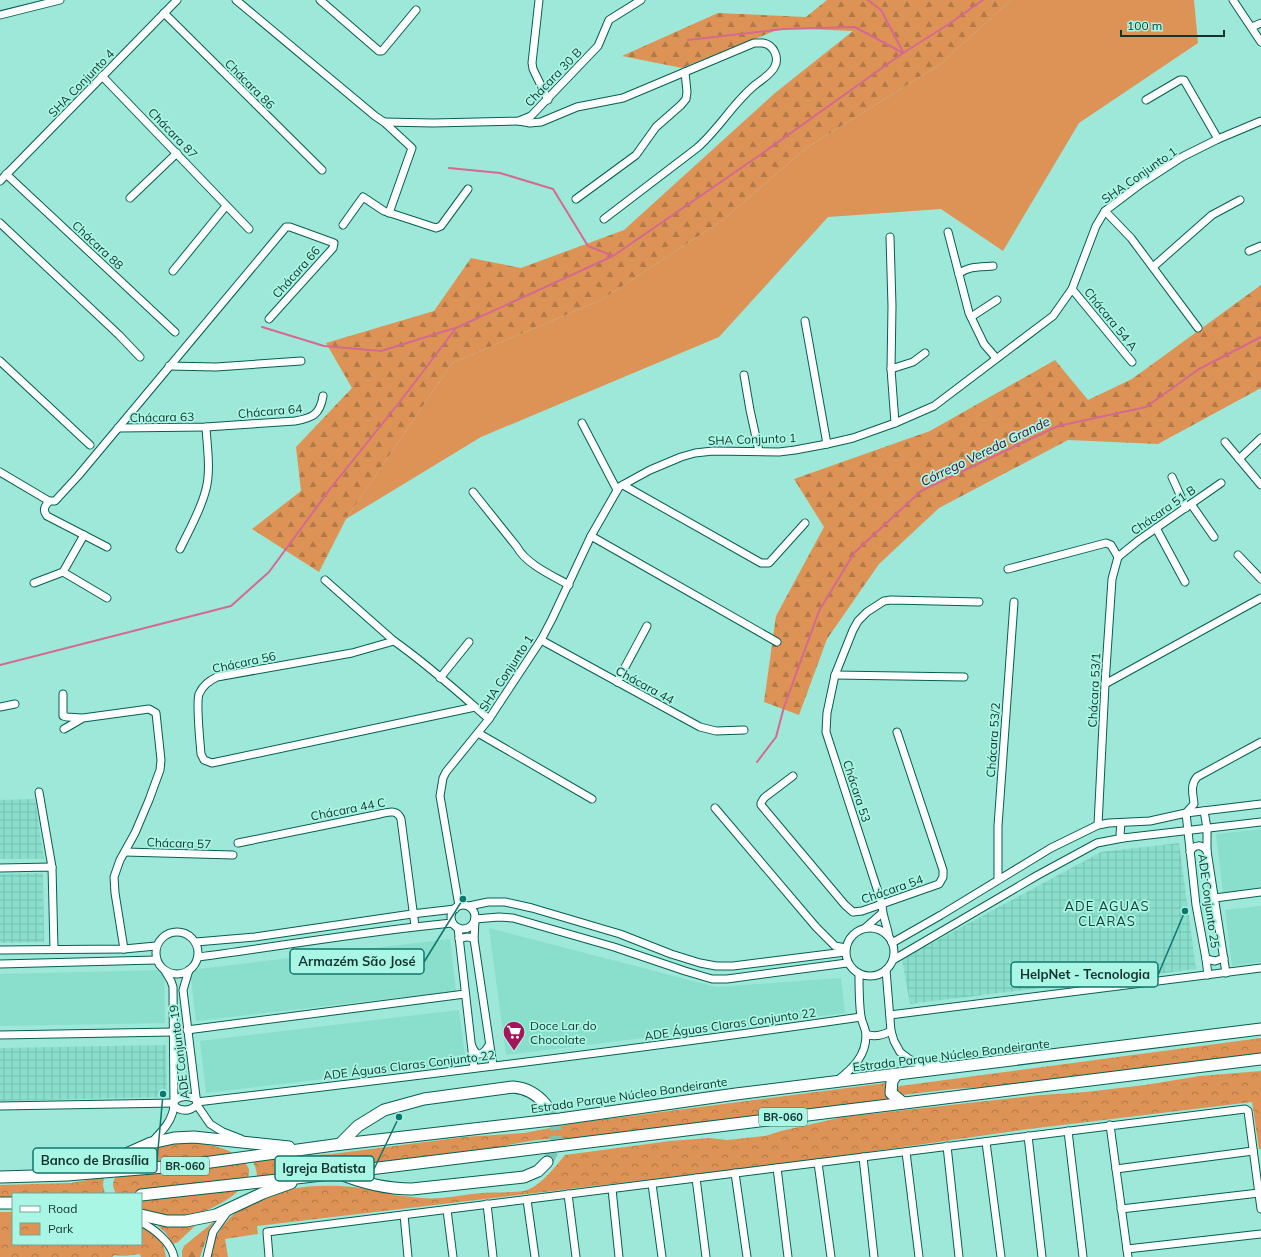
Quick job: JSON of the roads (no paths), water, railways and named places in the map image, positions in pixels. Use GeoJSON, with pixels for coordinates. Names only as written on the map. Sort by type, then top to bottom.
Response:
{"type":"FeatureCollection","features":[{"type":"Feature","properties":{"kind":"highway","name":"Estrada Parque Núcleo Bandeirante"},"geometry":{"type":"LineString","coordinates":[[0,1177],[68,1175],[189,1165],[340,1144],[560,1119],[736,1094],[1261,1029]]}},
{"type":"Feature","properties":{"kind":"highway","name":"BR-060"},"geometry":{"type":"LineString","coordinates":[[142,1195],[305,1177],[1261,1059]]}},
{"type":"Feature","properties":{"kind":"highway"},"geometry":{"type":"LineString","coordinates":[[896,1074],[892,1081],[891,1093],[903,1103]]}},
{"type":"Feature","properties":{"kind":"highway"},"geometry":{"type":"LineString","coordinates":[[340,1144],[358,1126],[384,1110],[424,1099],[513,1087],[532,1092],[546,1105]]}},
{"type":"Feature","properties":{"kind":"highway"},"geometry":{"type":"LineString","coordinates":[[68,1175],[108,1162],[151,1143],[174,1138],[194,1138],[256,1145],[283,1146],[301,1150]]}},
{"type":"Feature","properties":{"kind":"highway"},"geometry":{"type":"LineString","coordinates":[[337,1173],[362,1182],[394,1189],[412,1190],[524,1178],[538,1171],[547,1162]]}},
{"type":"Feature","properties":{"kind":"highway"},"geometry":{"type":"LineString","coordinates":[[142,1215],[168,1221],[186,1221],[216,1215],[263,1193],[305,1177]]}},
{"type":"Feature","properties":{"kind":"highway"},"geometry":{"type":"LineString","coordinates":[[0,1203],[12,1203]]}},
{"type":"Feature","properties":{"kind":"street"},"geometry":{"type":"LineString","coordinates":[[0,15],[60,0]]}},
{"type":"Feature","properties":{"kind":"street","name":"SHA Conjunto 4"},"geometry":{"type":"LineString","coordinates":[[0,181],[177,0]]}},
{"type":"Feature","properties":{"kind":"street"},"geometry":{"type":"LineString","coordinates":[[236,0],[384,122],[412,148],[389,213]]}},
{"type":"Feature","properties":{"kind":"street"},"geometry":{"type":"LineString","coordinates":[[320,0],[379,52],[382,51],[416,10]]}},
{"type":"Feature","properties":{"kind":"street"},"geometry":{"type":"LineString","coordinates":[[539,0],[532,63],[533,69],[548,100]]}},
{"type":"Feature","properties":{"kind":"street","name":"Chácara 30 B"},"geometry":{"type":"LineString","coordinates":[[384,122],[433,123],[519,121],[531,116],[548,100],[598,46],[608,20],[641,0]]}},
{"type":"Feature","properties":{"kind":"street"},"geometry":{"type":"LineString","coordinates":[[1233,0],[1261,42]]}},
{"type":"Feature","properties":{"kind":"street","name":"Chácara 86"},"geometry":{"type":"LineString","coordinates":[[164,14],[322,170]]}},
{"type":"Feature","properties":{"kind":"street"},"geometry":{"type":"LineString","coordinates":[[1252,27],[1261,23]]}},
{"type":"Feature","properties":{"kind":"street"},"geometry":{"type":"LineString","coordinates":[[519,121],[530,123],[541,122],[576,106],[616,100],[754,43],[764,43],[771,46],[776,53],[777,59],[774,68],[748,91],[707,140],[604,219]]}},
{"type":"Feature","properties":{"kind":"street"},"geometry":{"type":"LineString","coordinates":[[576,199],[636,155],[656,127],[681,105],[686,99],[687,92],[685,72]]}},
{"type":"Feature","properties":{"kind":"street","name":"Chácara 87"},"geometry":{"type":"LineString","coordinates":[[102,76],[249,229]]}},
{"type":"Feature","properties":{"kind":"street"},"geometry":{"type":"LineString","coordinates":[[1146,100],[1180,80],[1184,80],[1218,139]]}},
{"type":"Feature","properties":{"kind":"street","name":"SHA Conjunto 1"},"geometry":{"type":"LineString","coordinates":[[457,907],[440,796],[443,778],[446,772],[489,719],[541,640],[569,585],[591,536],[617,490],[650,470],[681,457],[695,453],[713,451],[795,450],[826,444],[853,438],[895,423],[934,406],[1053,316],[1072,289],[1096,226],[1105,211],[1142,183],[1182,158],[1218,139],[1261,122]]}},
{"type":"Feature","properties":{"kind":"street"},"geometry":{"type":"LineString","coordinates":[[130,198],[177,153]]}},
{"type":"Feature","properties":{"kind":"street","name":"Chácara 88"},"geometry":{"type":"LineString","coordinates":[[6,174],[175,332]]}},
{"type":"Feature","properties":{"kind":"street"},"geometry":{"type":"LineString","coordinates":[[343,224],[363,197],[384,211],[436,228],[441,226],[468,189]]}},
{"type":"Feature","properties":{"kind":"street"},"geometry":{"type":"LineString","coordinates":[[1153,267],[1212,215],[1240,200]]}},
{"type":"Feature","properties":{"kind":"street"},"geometry":{"type":"LineString","coordinates":[[173,271],[226,206]]}},
{"type":"Feature","properties":{"kind":"street"},"geometry":{"type":"LineString","coordinates":[[1105,211],[1131,238],[1198,328]]}},
{"type":"Feature","properties":{"kind":"street"},"geometry":{"type":"LineString","coordinates":[[0,223],[114,330],[140,357]]}},
{"type":"Feature","properties":{"kind":"street","name":"Chácara 66"},"geometry":{"type":"LineString","coordinates":[[169,366],[287,227],[333,243],[335,245],[334,248],[268,319]]}},
{"type":"Feature","properties":{"kind":"street"},"geometry":{"type":"LineString","coordinates":[[948,232],[971,317],[984,344],[996,358]]}},
{"type":"Feature","properties":{"kind":"street"},"geometry":{"type":"LineString","coordinates":[[890,237],[892,306],[891,369],[895,423]]}},
{"type":"Feature","properties":{"kind":"street"},"geometry":{"type":"LineString","coordinates":[[1248,251],[1261,246]]}},
{"type":"Feature","properties":{"kind":"street"},"geometry":{"type":"LineString","coordinates":[[959,274],[963,270],[970,268],[993,266]]}},
{"type":"Feature","properties":{"kind":"street","name":"Chácara 54 A"},"geometry":{"type":"LineString","coordinates":[[1072,289],[1132,362]]}},
{"type":"Feature","properties":{"kind":"street"},"geometry":{"type":"LineString","coordinates":[[971,317],[998,300]]}},
{"type":"Feature","properties":{"kind":"street"},"geometry":{"type":"LineString","coordinates":[[805,321],[826,444]]}},
{"type":"Feature","properties":{"kind":"street"},"geometry":{"type":"LineString","coordinates":[[891,369],[913,362],[925,353]]}},
{"type":"Feature","properties":{"kind":"street"},"geometry":{"type":"LineString","coordinates":[[0,360],[90,445]]}},
{"type":"Feature","properties":{"kind":"street"},"geometry":{"type":"LineString","coordinates":[[0,472],[49,501],[55,501],[67,489],[169,366],[216,368],[301,360]]}},
{"type":"Feature","properties":{"kind":"street"},"geometry":{"type":"LineString","coordinates":[[744,374],[759,451]]}},
{"type":"Feature","properties":{"kind":"street","name":"Chácara 64"},"geometry":{"type":"LineString","coordinates":[[206,427],[308,419],[316,414],[321,408],[323,396]]}},
{"type":"Feature","properties":{"kind":"street"},"geometry":{"type":"LineString","coordinates":[[582,423],[617,490]]}},
{"type":"Feature","properties":{"kind":"street"},"geometry":{"type":"LineString","coordinates":[[180,549],[195,519],[206,489],[208,463],[206,427]]}},
{"type":"Feature","properties":{"kind":"street","name":"Chácara 63"},"geometry":{"type":"LineString","coordinates":[[118,428],[206,427]]}},
{"type":"Feature","properties":{"kind":"street"},"geometry":{"type":"LineString","coordinates":[[1239,459],[1261,438]]}},
{"type":"Feature","properties":{"kind":"street"},"geometry":{"type":"LineString","coordinates":[[1225,442],[1261,485]]}},
{"type":"Feature","properties":{"kind":"street"},"geometry":{"type":"LineString","coordinates":[[1172,477],[1188,506],[1214,537]]}},
{"type":"Feature","properties":{"kind":"street","name":"Chácara 51 B"},"geometry":{"type":"LineString","coordinates":[[1118,557],[1156,528],[1221,483]]}},
{"type":"Feature","properties":{"kind":"street"},"geometry":{"type":"LineString","coordinates":[[623,485],[761,563],[769,563],[804,523]]}},
{"type":"Feature","properties":{"kind":"street"},"geometry":{"type":"LineString","coordinates":[[473,492],[517,547],[520,553],[546,572],[569,585]]}},
{"type":"Feature","properties":{"kind":"street"},"geometry":{"type":"LineString","coordinates":[[49,501],[44,509],[46,516],[107,547]]}},
{"type":"Feature","properties":{"kind":"street"},"geometry":{"type":"LineString","coordinates":[[1156,528],[1185,582]]}},
{"type":"Feature","properties":{"kind":"street"},"geometry":{"type":"LineString","coordinates":[[34,582],[63,572],[84,535]]}},
{"type":"Feature","properties":{"kind":"street"},"geometry":{"type":"LineString","coordinates":[[591,536],[777,642]]}},
{"type":"Feature","properties":{"kind":"street"},"geometry":{"type":"LineString","coordinates":[[1008,569],[1106,543],[1112,545],[1118,557]]}},
{"type":"Feature","properties":{"kind":"street"},"geometry":{"type":"LineString","coordinates":[[1238,555],[1261,579]]}},
{"type":"Feature","properties":{"kind":"street","name":"Chácara 53/1"},"geometry":{"type":"LineString","coordinates":[[1098,826],[1112,579],[1118,557]]}},
{"type":"Feature","properties":{"kind":"street"},"geometry":{"type":"LineString","coordinates":[[63,572],[107,598]]}},
{"type":"Feature","properties":{"kind":"street"},"geometry":{"type":"LineString","coordinates":[[325,580],[394,641],[489,719]]}},
{"type":"Feature","properties":{"kind":"street"},"geometry":{"type":"LineString","coordinates":[[1105,684],[1261,598]]}},
{"type":"Feature","properties":{"kind":"street","name":"Chácara 53"},"geometry":{"type":"LineString","coordinates":[[891,940],[882,913],[882,904],[826,732],[827,713],[835,675],[858,620],[878,604],[891,600],[979,602]]}},
{"type":"Feature","properties":{"kind":"street","name":"Chácara 53/2"},"geometry":{"type":"LineString","coordinates":[[998,879],[998,826],[1014,602]]}},
{"type":"Feature","properties":{"kind":"street"},"geometry":{"type":"LineString","coordinates":[[617,682],[647,626]]}},
{"type":"Feature","properties":{"kind":"street","name":"Chácara 44"},"geometry":{"type":"LineString","coordinates":[[541,640],[688,721],[708,730],[744,730]]}},
{"type":"Feature","properties":{"kind":"street","name":"Chácara 56"},"geometry":{"type":"LineString","coordinates":[[394,641],[352,653],[217,677],[208,682],[198,696],[202,758],[206,762],[212,763],[476,707]]}},
{"type":"Feature","properties":{"kind":"street"},"geometry":{"type":"LineString","coordinates":[[440,678],[469,642]]}},
{"type":"Feature","properties":{"kind":"street"},"geometry":{"type":"LineString","coordinates":[[835,675],[964,677]]}},
{"type":"Feature","properties":{"kind":"street"},"geometry":{"type":"LineString","coordinates":[[63,694],[64,716],[83,718],[149,709],[156,713],[161,760],[160,770],[135,833],[117,868],[114,885],[124,949]]}},
{"type":"Feature","properties":{"kind":"street"},"geometry":{"type":"LineString","coordinates":[[0,707],[15,704]]}},
{"type":"Feature","properties":{"kind":"street"},"geometry":{"type":"LineString","coordinates":[[64,730],[83,718]]}},
{"type":"Feature","properties":{"kind":"street","name":"Chácara 54"},"geometry":{"type":"LineString","coordinates":[[793,776],[764,798],[761,805],[852,912],[862,911],[938,884],[943,877],[943,870],[897,732]]}},
{"type":"Feature","properties":{"kind":"street"},"geometry":{"type":"LineString","coordinates":[[478,733],[592,799]]}},
{"type":"Feature","properties":{"kind":"street"},"geometry":{"type":"LineString","coordinates":[[1204,811],[1194,804],[1192,787],[1197,777],[1261,742]]}},
{"type":"Feature","properties":{"kind":"street"},"geometry":{"type":"LineString","coordinates":[[39,792],[52,867],[54,949]]}},
{"type":"Feature","properties":{"kind":"street"},"geometry":{"type":"LineString","coordinates":[[1186,813],[1194,804]]}},
{"type":"Feature","properties":{"kind":"street"},"geometry":{"type":"LineString","coordinates":[[891,940],[941,915],[1051,848],[1098,826],[1109,823],[1150,821],[1186,813],[1261,804]]}},
{"type":"Feature","properties":{"kind":"street"},"geometry":{"type":"LineString","coordinates":[[715,808],[816,927],[835,946],[845,950]]}},
{"type":"Feature","properties":{"kind":"street","name":"ADE Conjunto 25"},"geometry":{"type":"LineString","coordinates":[[1204,811],[1207,828],[1208,851],[1226,973]]}},
{"type":"Feature","properties":{"kind":"street","name":"Chácara 44 C"},"geometry":{"type":"LineString","coordinates":[[238,843],[396,812],[401,818],[412,914],[415,926]]}},
{"type":"Feature","properties":{"kind":"street","name":"ADE Conjunto 25"},"geometry":{"type":"LineString","coordinates":[[1186,813],[1196,905],[1208,975]]}},
{"type":"Feature","properties":{"kind":"street"},"geometry":{"type":"LineString","coordinates":[[882,913],[865,928],[852,935],[845,950],[848,962],[854,971],[868,977],[878,975],[886,970],[893,960],[1008,892],[1097,843],[1123,838],[1261,822]]}},
{"type":"Feature","properties":{"kind":"street"},"geometry":{"type":"LineString","coordinates":[[1121,823],[1120,834],[1123,838]]}},
{"type":"Feature","properties":{"kind":"street"},"geometry":{"type":"LineString","coordinates":[[1190,852],[1192,848],[1201,845],[1208,851]]}},
{"type":"Feature","properties":{"kind":"street","name":"Chácara 57"},"geometry":{"type":"LineString","coordinates":[[125,852],[233,855]]}},
{"type":"Feature","properties":{"kind":"street"},"geometry":{"type":"LineString","coordinates":[[0,868],[52,867]]}},
{"type":"Feature","properties":{"kind":"street"},"geometry":{"type":"LineString","coordinates":[[1215,898],[1261,892]]}},
{"type":"Feature","properties":{"kind":"street"},"geometry":{"type":"LineString","coordinates":[[196,942],[255,937],[488,902],[504,902],[532,908],[620,934],[671,954],[716,966],[753,964],[845,950]]}},
{"type":"Feature","properties":{"kind":"street"},"geometry":{"type":"LineString","coordinates":[[469,906],[474,912],[474,939],[493,1066]]}},
{"type":"Feature","properties":{"kind":"street"},"geometry":{"type":"LineString","coordinates":[[457,907],[451,915],[459,939],[474,1068]]}},
{"type":"Feature","properties":{"kind":"street"},"geometry":{"type":"LineString","coordinates":[[475,920],[499,917],[513,918],[614,947],[712,979],[727,979],[848,962]]}},
{"type":"Feature","properties":{"kind":"street"},"geometry":{"type":"LineString","coordinates":[[382,918],[385,931]]}},
{"type":"Feature","properties":{"kind":"street"},"geometry":{"type":"LineString","coordinates":[[198,957],[256,950],[415,926],[455,925],[466,929],[473,925],[475,920]]}},
{"type":"Feature","properties":{"kind":"street"},"geometry":{"type":"LineString","coordinates":[[865,928],[874,928],[882,931],[891,940],[894,951],[893,960]]}},
{"type":"Feature","properties":{"kind":"street"},"geometry":{"type":"LineString","coordinates":[[178,931],[185,933],[196,942],[198,957],[196,963],[182,974],[165,971],[156,960],[156,946],[165,935],[171,932],[178,931]]}},
{"type":"Feature","properties":{"kind":"street"},"geometry":{"type":"LineString","coordinates":[[459,939],[465,936],[474,939]]}},
{"type":"Feature","properties":{"kind":"street"},"geometry":{"type":"LineString","coordinates":[[255,937],[256,950]]}},
{"type":"Feature","properties":{"kind":"street"},"geometry":{"type":"LineString","coordinates":[[0,950],[124,949],[156,946]]}},
{"type":"Feature","properties":{"kind":"street"},"geometry":{"type":"LineString","coordinates":[[1206,959],[1215,961],[1224,958]]}},
{"type":"Feature","properties":{"kind":"street"},"geometry":{"type":"LineString","coordinates":[[0,964],[156,960]]}},
{"type":"Feature","properties":{"kind":"street"},"geometry":{"type":"LineString","coordinates":[[712,979],[716,966]]}},
{"type":"Feature","properties":{"kind":"street"},"geometry":{"type":"LineString","coordinates":[[890,1015],[1261,968]]}},
{"type":"Feature","properties":{"kind":"street","name":"ADE Conjunto 19"},"geometry":{"type":"LineString","coordinates":[[189,970],[183,990],[196,1102],[210,1124],[224,1132],[256,1145]]}},
{"type":"Feature","properties":{"kind":"street"},"geometry":{"type":"LineString","coordinates":[[886,970],[891,1031],[900,1052],[919,1064],[970,1065]]}},
{"type":"Feature","properties":{"kind":"street","name":"ADE Conjunto 19"},"geometry":{"type":"LineString","coordinates":[[151,1143],[168,1125],[173,1114],[174,1103],[172,987],[171,981],[165,971]]}},
{"type":"Feature","properties":{"kind":"street"},"geometry":{"type":"LineString","coordinates":[[836,1082],[852,1069],[860,1059],[864,1050],[866,1034],[861,1017],[859,974]]}},
{"type":"Feature","properties":{"kind":"street"},"geometry":{"type":"LineString","coordinates":[[187,1030],[465,994]]}},
{"type":"Feature","properties":{"kind":"street","name":"ADE Águas Claras Conjunto 22"},"geometry":{"type":"LineString","coordinates":[[196,1102],[679,1043],[861,1017]]}},
{"type":"Feature","properties":{"kind":"street"},"geometry":{"type":"LineString","coordinates":[[866,1034],[874,1036],[891,1031]]}},
{"type":"Feature","properties":{"kind":"street"},"geometry":{"type":"LineString","coordinates":[[0,1034],[173,1032]]}},
{"type":"Feature","properties":{"kind":"street"},"geometry":{"type":"LineString","coordinates":[[472,1046],[474,1050],[480,1054],[485,1052],[489,1045]]}},
{"type":"Feature","properties":{"kind":"street"},"geometry":{"type":"LineString","coordinates":[[1237,1063],[1261,1063]]}},
{"type":"Feature","properties":{"kind":"street"},"geometry":{"type":"LineString","coordinates":[[183,1097],[191,1097],[196,1102],[193,1108],[186,1110],[179,1109],[174,1103],[178,1098],[183,1097]]}},
{"type":"Feature","properties":{"kind":"street"},"geometry":{"type":"LineString","coordinates":[[0,1106],[174,1103]]}},
{"type":"Feature","properties":{"kind":"street"},"geometry":{"type":"LineString","coordinates":[[269,1257],[267,1232],[1245,1109],[1248,1111],[1261,1209]]}},
{"type":"Feature","properties":{"kind":"street"},"geometry":{"type":"LineString","coordinates":[[1110,1125],[1128,1257]]}},
{"type":"Feature","properties":{"kind":"street"},"geometry":{"type":"LineString","coordinates":[[1068,1131],[1083,1257]]}},
{"type":"Feature","properties":{"kind":"street"},"geometry":{"type":"LineString","coordinates":[[1028,1136],[1042,1257]]}},
{"type":"Feature","properties":{"kind":"street"},"geometry":{"type":"LineString","coordinates":[[986,1142],[1001,1257]]}},
{"type":"Feature","properties":{"kind":"street"},"geometry":{"type":"LineString","coordinates":[[947,1146],[959,1257]]}},
{"type":"Feature","properties":{"kind":"street"},"geometry":{"type":"LineString","coordinates":[[1116,1169],[1253,1151]]}},
{"type":"Feature","properties":{"kind":"street"},"geometry":{"type":"LineString","coordinates":[[906,1152],[919,1257]]}},
{"type":"Feature","properties":{"kind":"street"},"geometry":{"type":"LineString","coordinates":[[863,1157],[874,1257]]}},
{"type":"Feature","properties":{"kind":"street"},"geometry":{"type":"LineString","coordinates":[[818,1163],[831,1257]]}},
{"type":"Feature","properties":{"kind":"street"},"geometry":{"type":"LineString","coordinates":[[778,1168],[788,1257]]}},
{"type":"Feature","properties":{"kind":"street"},"geometry":{"type":"LineString","coordinates":[[735,1173],[747,1257]]}},
{"type":"Feature","properties":{"kind":"street"},"geometry":{"type":"LineString","coordinates":[[696,1178],[706,1257]]}},
{"type":"Feature","properties":{"kind":"street"},"geometry":{"type":"LineString","coordinates":[[652,1184],[662,1257]]}},
{"type":"Feature","properties":{"kind":"street"},"geometry":{"type":"LineString","coordinates":[[612,1189],[619,1257]]}},
{"type":"Feature","properties":{"kind":"street"},"geometry":{"type":"LineString","coordinates":[[1122,1209],[1259,1193]]}},
{"type":"Feature","properties":{"kind":"street"},"geometry":{"type":"LineString","coordinates":[[568,1194],[576,1257]]}},
{"type":"Feature","properties":{"kind":"street"},"geometry":{"type":"LineString","coordinates":[[527,1200],[535,1257]]}},
{"type":"Feature","properties":{"kind":"street"},"geometry":{"type":"LineString","coordinates":[[487,1204],[493,1257]]}},
{"type":"Feature","properties":{"kind":"street"},"geometry":{"type":"LineString","coordinates":[[206,1257],[213,1232],[230,1209]]}},
{"type":"Feature","properties":{"kind":"street"},"geometry":{"type":"LineString","coordinates":[[447,1210],[453,1257]]}},
{"type":"Feature","properties":{"kind":"street"},"geometry":{"type":"LineString","coordinates":[[404,1215],[408,1257]]}},
{"type":"Feature","properties":{"kind":"street"},"geometry":{"type":"LineString","coordinates":[[142,1222],[149,1226],[166,1241],[174,1257]]}},
{"type":"Feature","properties":{"kind":"street"},"geometry":{"type":"LineString","coordinates":[[1127,1249],[1261,1234]]}},
{"type":"Feature","properties":{"kind":"waterway"},"geometry":{"type":"LineString","coordinates":[[868,0],[881,10],[903,52]]}},
{"type":"Feature","properties":{"kind":"waterway"},"geometry":{"type":"LineString","coordinates":[[0,665],[231,606],[269,572],[330,489],[402,399],[456,328],[613,256],[760,155],[903,53],[949,24],[983,0]]}},
{"type":"Feature","properties":{"kind":"waterway"},"geometry":{"type":"LineString","coordinates":[[688,40],[783,29],[855,27],[903,53]]}},
{"type":"Feature","properties":{"kind":"waterway"},"geometry":{"type":"LineString","coordinates":[[449,168],[500,173],[553,189],[588,246],[613,256]]}},
{"type":"Feature","properties":{"kind":"waterway"},"geometry":{"type":"LineString","coordinates":[[262,327],[324,346],[381,351],[455,328]]}},
{"type":"Feature","properties":{"kind":"waterway","name":"Córrego Vereda Grande"},"geometry":{"type":"LineString","coordinates":[[757,762],[776,737],[784,707],[819,611],[854,553],[921,491],[1058,426],[1146,407],[1199,369],[1261,337]]}},
{"type":"Feature","properties":{"kind":"tunnel"},"geometry":{"type":"LineString","coordinates":[[546,1105],[553,1119],[556,1134],[554,1148],[547,1162]]}},
{"type":"Feature","properties":{"kind":"place","name":"Armazém São José"},"geometry":{"type":"Point","coordinates":[463,899]}},
{"type":"Feature","properties":{"kind":"place","name":"HelpNet - Tecnologia"},"geometry":{"type":"Point","coordinates":[1185,911]}},
{"type":"Feature","properties":{"kind":"place","name":"Doce Lar do Chocolate"},"geometry":{"type":"Point","coordinates":[514,1052]}},
{"type":"Feature","properties":{"kind":"place","name":"Banco de Brasília"},"geometry":{"type":"Point","coordinates":[163,1094]}},
{"type":"Feature","properties":{"kind":"place","name":"Igreja Batista"},"geometry":{"type":"Point","coordinates":[399,1117]}},
{"type":"Feature","properties":{"kind":"district","name":"ADE AGUAS CLARAS"},"geometry":{"type":"Point","coordinates":[1107,914]}}]}
